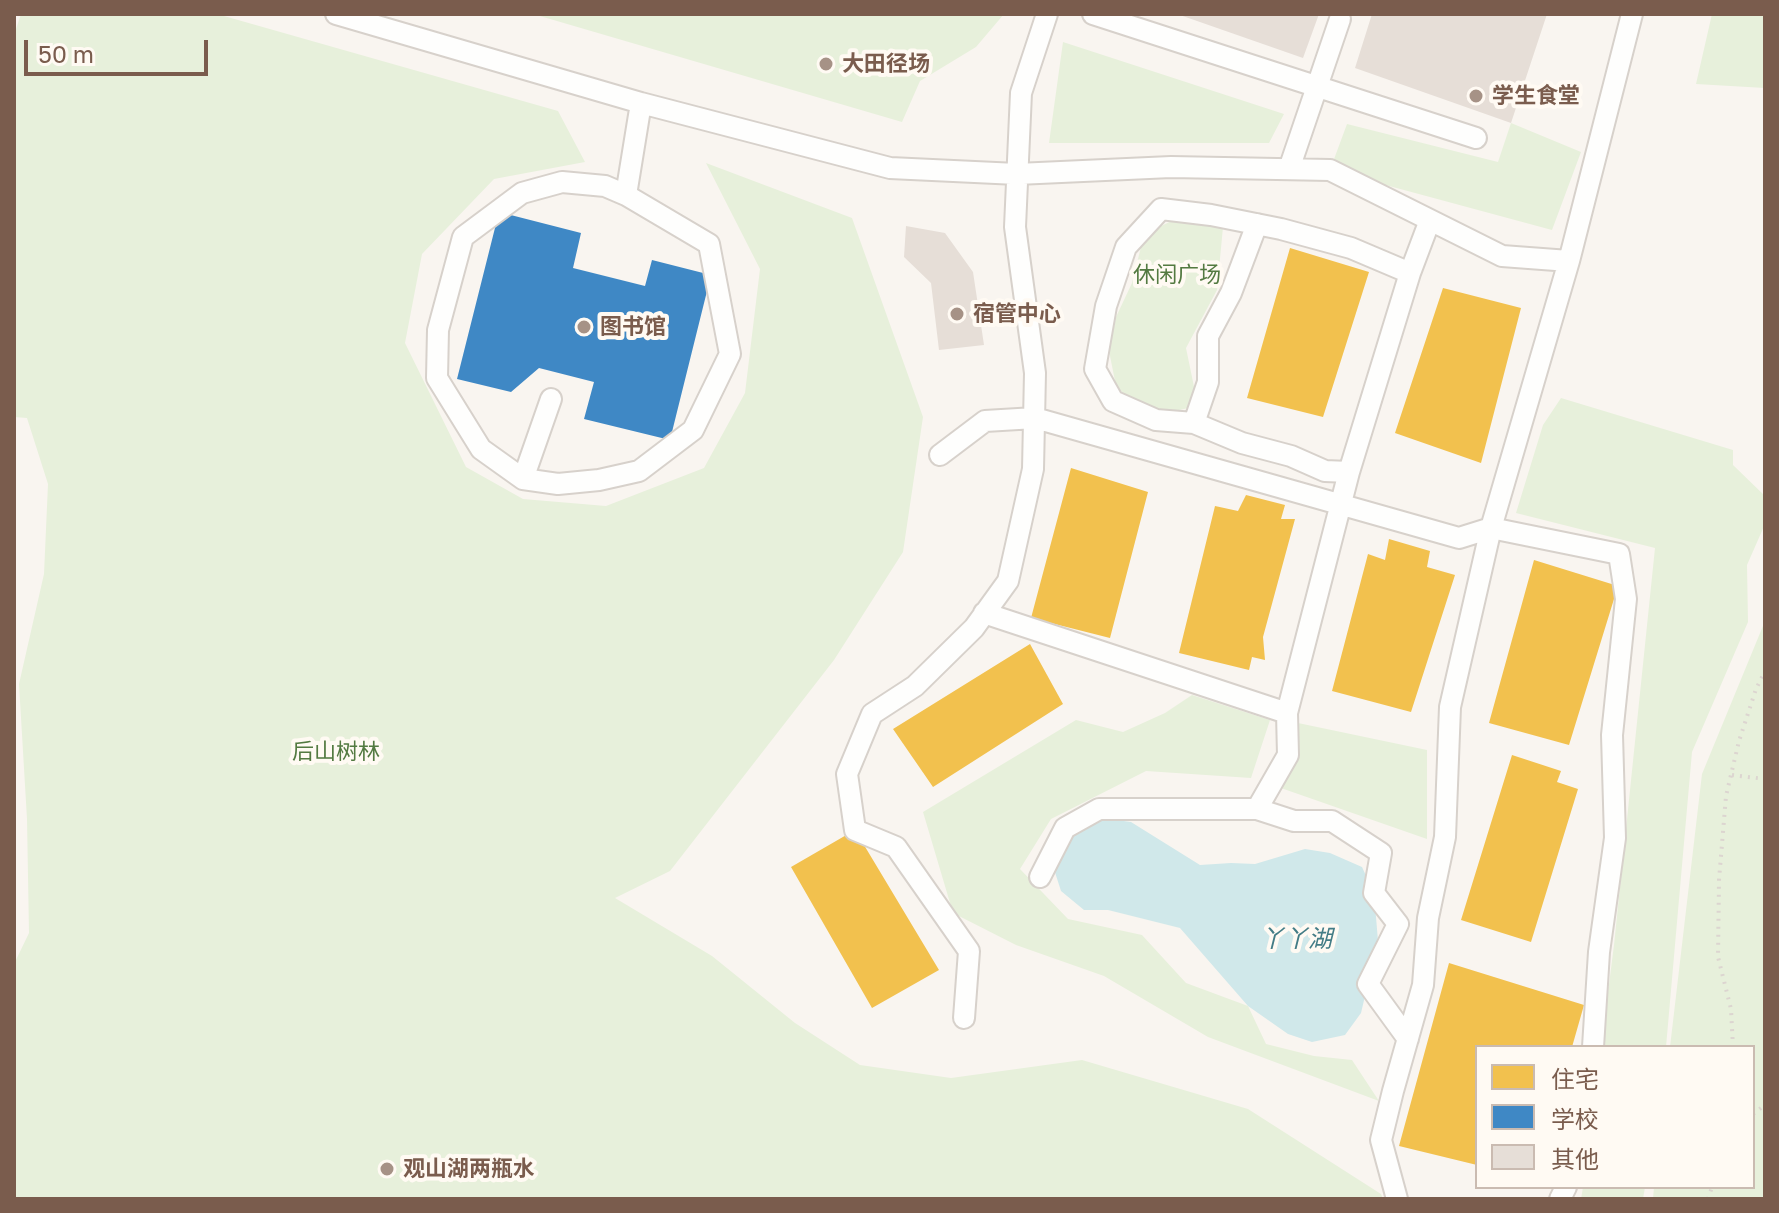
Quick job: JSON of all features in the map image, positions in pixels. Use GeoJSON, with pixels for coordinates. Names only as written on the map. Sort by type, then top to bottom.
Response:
{"type":"FeatureCollection","features":[{"type":"Feature","properties":{"kind":"street"},"geometry":{"type":"LineString","coordinates":[[336,14],[641,103],[890,168],[1017,174],[1171,167],[1330,170],[1502,256],[1569,261]]}},
{"type":"Feature","properties":{"kind":"street"},"geometry":{"type":"LineString","coordinates":[[964,1018],[969,951],[896,847],[855,830],[847,774],[872,714],[915,686],[974,628],[1008,581],[1033,469],[1035,418],[1035,373],[1015,227],[1021,93],[1047,14]]}},
{"type":"Feature","properties":{"kind":"street"},"geometry":{"type":"LineString","coordinates":[[1093,14],[1476,138]]}},
{"type":"Feature","properties":{"kind":"street"},"geometry":{"type":"LineString","coordinates":[[1397,1199],[1381,1140],[1423,985],[1428,918],[1445,837],[1450,707],[1491,528],[1569,261],[1632,14]]}},
{"type":"Feature","properties":{"kind":"street"},"geometry":{"type":"LineString","coordinates":[[1289,169],[1340,19]]}},
{"type":"Feature","properties":{"kind":"street"},"geometry":{"type":"LineString","coordinates":[[626,195],[641,103]]}},
{"type":"Feature","properties":{"kind":"street"},"geometry":{"type":"LineString","coordinates":[[562,182],[605,186],[626,195],[709,244],[730,354],[693,430],[639,471],[599,480],[558,484],[523,479],[481,449],[437,378],[438,330],[463,237],[522,193],[562,182]]}},
{"type":"Feature","properties":{"kind":"street"},"geometry":{"type":"LineString","coordinates":[[1349,472],[1325,471],[1194,423],[1156,420],[1113,401],[1095,369],[1106,306],[1126,247],[1161,209],[1257,224],[1351,248],[1410,273]]}},
{"type":"Feature","properties":{"kind":"street"},"geometry":{"type":"LineString","coordinates":[[1257,809],[1288,755],[1287,713],[1349,472],[1410,273],[1430,220]]}},
{"type":"Feature","properties":{"kind":"street"},"geometry":{"type":"LineString","coordinates":[[1194,423],[1208,382],[1208,336],[1231,293],[1257,224]]}},
{"type":"Feature","properties":{"kind":"street"},"geometry":{"type":"LineString","coordinates":[[523,479],[551,399]]}},
{"type":"Feature","properties":{"kind":"street"},"geometry":{"type":"LineString","coordinates":[[940,455],[985,421],[1035,418],[1459,538],[1491,528],[1619,554],[1626,599],[1612,735],[1615,838],[1599,952],[1593,1045]]}},
{"type":"Feature","properties":{"kind":"street"},"geometry":{"type":"LineString","coordinates":[[984,613],[1287,713]]}},
{"type":"Feature","properties":{"kind":"street"},"geometry":{"type":"LineString","coordinates":[[1040,877],[1065,828],[1099,809],[1257,809],[1294,821],[1332,821],[1381,853],[1374,893],[1398,924],[1368,984],[1408,1039]]}},
{"type":"Feature","properties":{"kind":"path"},"geometry":{"type":"LineString","coordinates":[[1733,1045],[1731,1009],[1718,957],[1719,880],[1726,796],[1743,728],[1765,671]]}},
{"type":"Feature","properties":{"kind":"path"},"geometry":{"type":"LineString","coordinates":[[1731,775],[1765,779]]}},
{"type":"Feature","properties":{"kind":"green space","name":"后山树林"},"geometry":{"type":"Polygon","coordinates":[[[21,14],[217,14],[558,111],[585,162],[494,179],[422,254],[405,343],[466,467],[523,499],[606,506],[704,468],[745,393],[760,269],[706,163],[852,218],[923,417],[903,552],[834,660],[670,871],[615,898],[712,956],[795,1023],[860,1065],[951,1078],[1082,1060],[1248,1109],[1381,1194],[1383,1199],[14,1199],[14,964],[29,933],[27,819],[19,684],[44,574],[48,484],[27,418],[14,417],[14,35],[21,14]]]}},
{"type":"Feature","properties":{"kind":"green space","name":"大田径场"},"geometry":{"type":"Polygon","coordinates":[[[533,14],[1004,14],[976,47],[920,81],[902,122],[533,14]]]}},
{"type":"Feature","properties":{"kind":"green space"},"geometry":{"type":"Polygon","coordinates":[[[1712,14],[1765,14],[1765,88],[1696,84],[1712,14]]]}},
{"type":"Feature","properties":{"kind":"green space"},"geometry":{"type":"Polygon","coordinates":[[[1063,42],[1284,114],[1269,143],[1049,143],[1063,42]]]}},
{"type":"Feature","properties":{"kind":"green space"},"geometry":{"type":"Polygon","coordinates":[[[1511,123],[1581,152],[1552,230],[1330,170],[1347,124],[1498,162],[1511,123]]]}},
{"type":"Feature","properties":{"kind":"green space","name":"休闲广场"},"geometry":{"type":"Polygon","coordinates":[[[1182,216],[1223,227],[1217,290],[1186,348],[1198,406],[1170,412],[1140,410],[1116,386],[1109,351],[1116,317],[1132,283],[1141,247],[1159,227],[1182,216]]]}},
{"type":"Feature","properties":{"kind":"green space"},"geometry":{"type":"Polygon","coordinates":[[[1561,398],[1733,450],[1733,465],[1765,496],[1765,524],[1747,565],[1748,622],[1692,752],[1666,1045],[1601,1045],[1655,548],[1516,513],[1543,425],[1561,398]]]}},
{"type":"Feature","properties":{"kind":"green space"},"geometry":{"type":"Polygon","coordinates":[[[1765,621],[1765,1199],[1653,1199],[1654,1189],[1755,1189],[1755,1045],[1670,1045],[1702,774],[1765,621]]]}},
{"type":"Feature","properties":{"kind":"green space"},"geometry":{"type":"Polygon","coordinates":[[[1192,695],[1270,720],[1251,778],[1146,771],[1051,819],[1020,869],[1068,919],[1142,935],[1186,983],[1248,1006],[1266,1044],[1314,1056],[1352,1060],[1379,1101],[1208,1037],[1104,976],[1016,945],[953,913],[923,812],[1076,720],[1123,732],[1165,713],[1192,695]]]}},
{"type":"Feature","properties":{"kind":"green space"},"geometry":{"type":"Polygon","coordinates":[[[1298,723],[1427,750],[1427,839],[1278,787],[1298,723]]]}},
{"type":"Feature","properties":{"kind":"green space"},"geometry":{"type":"Polygon","coordinates":[[[1583,1189],[1645,1189],[1643,1199],[1581,1199],[1583,1189]]]}},
{"type":"Feature","properties":{"kind":"water","name":"丫丫湖"},"geometry":{"type":"Polygon","coordinates":[[[1102,818],[1131,822],[1200,865],[1255,864],[1305,849],[1330,853],[1362,867],[1374,893],[1378,941],[1361,1013],[1345,1035],[1312,1042],[1288,1034],[1248,1006],[1180,928],[1108,910],[1084,910],[1061,891],[1052,863],[1066,838],[1102,818]]]}},
{"type":"Feature","properties":{"kind":"building: 住宅"},"geometry":{"type":"Polygon","coordinates":[[[1290,248],[1369,272],[1323,417],[1247,398],[1290,248]]]}},
{"type":"Feature","properties":{"kind":"building: 住宅"},"geometry":{"type":"Polygon","coordinates":[[[1443,288],[1521,308],[1481,463],[1395,433],[1443,288]]]}},
{"type":"Feature","properties":{"kind":"building: 住宅"},"geometry":{"type":"Polygon","coordinates":[[[1071,468],[1148,492],[1110,638],[1031,618],[1071,468]]]}},
{"type":"Feature","properties":{"kind":"building: 住宅"},"geometry":{"type":"Polygon","coordinates":[[[1246,495],[1285,505],[1281,519],[1295,519],[1263,637],[1265,660],[1252,657],[1249,670],[1179,653],[1215,506],[1238,511],[1246,495]]]}},
{"type":"Feature","properties":{"kind":"building: 住宅"},"geometry":{"type":"Polygon","coordinates":[[[1389,539],[1430,551],[1427,567],[1455,575],[1411,712],[1332,691],[1368,554],[1385,560],[1389,539]]]}},
{"type":"Feature","properties":{"kind":"building: 住宅"},"geometry":{"type":"Polygon","coordinates":[[[1534,560],[1618,586],[1569,745],[1489,723],[1534,560]]]}},
{"type":"Feature","properties":{"kind":"building: 住宅"},"geometry":{"type":"Polygon","coordinates":[[[1030,644],[1063,704],[933,787],[893,729],[1030,644]]]}},
{"type":"Feature","properties":{"kind":"building: 住宅"},"geometry":{"type":"Polygon","coordinates":[[[1512,755],[1561,771],[1557,782],[1578,789],[1531,942],[1461,920],[1512,755]]]}},
{"type":"Feature","properties":{"kind":"building: 住宅"},"geometry":{"type":"Polygon","coordinates":[[[855,830],[939,970],[872,1008],[791,867],[855,830]]]}},
{"type":"Feature","properties":{"kind":"building: 住宅"},"geometry":{"type":"Polygon","coordinates":[[[1449,963],[1584,1005],[1573,1045],[1475,1045],[1475,1165],[1399,1146],[1449,963]]]}},
{"type":"Feature","properties":{"kind":"building: 学校","name":"图书馆"},"geometry":{"type":"Polygon","coordinates":[[[499,212],[581,233],[573,268],[645,286],[652,260],[711,275],[670,440],[584,419],[594,382],[539,368],[511,392],[457,379],[499,212]]]}},
{"type":"Feature","properties":{"kind":"building: 其他"},"geometry":{"type":"Polygon","coordinates":[[[1177,14],[1319,14],[1303,58],[1177,14]]]}},
{"type":"Feature","properties":{"kind":"building: 其他","name":"学生食堂"},"geometry":{"type":"Polygon","coordinates":[[[1372,14],[1547,14],[1511,123],[1355,68],[1372,14]]]}},
{"type":"Feature","properties":{"kind":"building: 其他","name":"宿管中心"},"geometry":{"type":"Polygon","coordinates":[[[906,226],[945,233],[973,272],[984,345],[939,350],[931,283],[904,257],[906,226]]]}},
{"type":"Feature","properties":{"kind":"place","name":"大田径场"},"geometry":{"type":"Point","coordinates":[826,64]}},
{"type":"Feature","properties":{"kind":"place","name":"学生食堂"},"geometry":{"type":"Point","coordinates":[1476,96]}},
{"type":"Feature","properties":{"kind":"place","name":"宿管中心"},"geometry":{"type":"Point","coordinates":[957,314]}},
{"type":"Feature","properties":{"kind":"place","name":"图书馆"},"geometry":{"type":"Point","coordinates":[584,327]}},
{"type":"Feature","properties":{"kind":"place","name":"观山湖两瓶水"},"geometry":{"type":"Point","coordinates":[387,1169]}}]}
